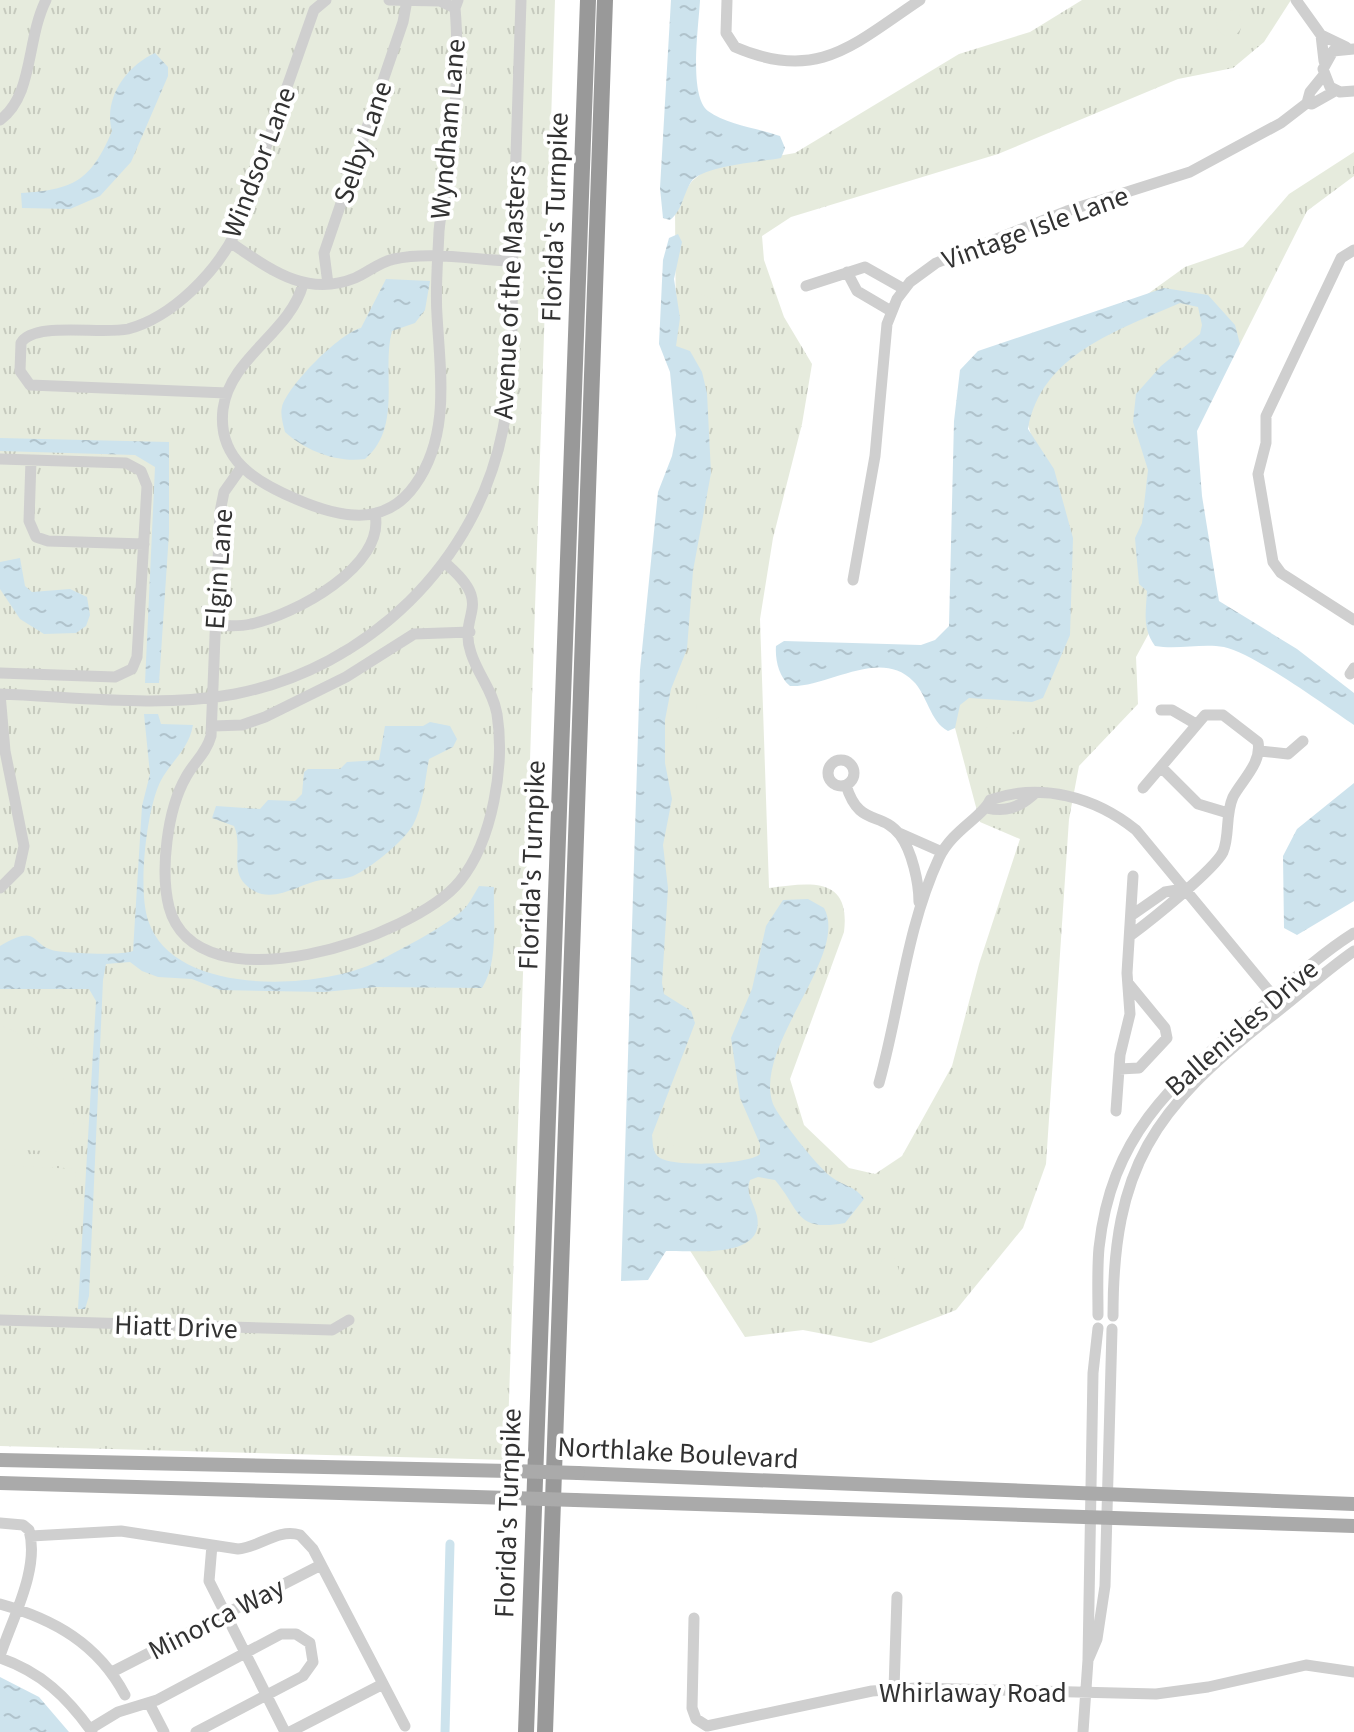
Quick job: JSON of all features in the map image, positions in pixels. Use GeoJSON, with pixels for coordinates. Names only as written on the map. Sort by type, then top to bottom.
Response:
{"type":"FeatureCollection","features":[{"type":"Feature","properties":{"kind":"highway","name":"Florida's Turnpike"},"geometry":{"type":"LineString","coordinates":[[526,1732],[588,0]]}},
{"type":"Feature","properties":{"kind":"highway","name":"Florida's Turnpike"},"geometry":{"type":"LineString","coordinates":[[545,1732],[605,0]]}},
{"type":"Feature","properties":{"kind":"highway"},"geometry":{"type":"LineString","coordinates":[[550,1601],[556,1732]]}},
{"type":"Feature","properties":{"kind":"highway"},"geometry":{"type":"LineString","coordinates":[[519,1732],[529,1636]]}},
{"type":"Feature","properties":{"kind":"main road","name":"Northlake Boulevard"},"geometry":{"type":"LineString","coordinates":[[0,1460],[578,1473],[1354,1504]]}},
{"type":"Feature","properties":{"kind":"main road","name":"Northlake Boulevard"},"geometry":{"type":"LineString","coordinates":[[0,1483],[1354,1526]]}},
{"type":"Feature","properties":{"kind":"street"},"geometry":{"type":"LineString","coordinates":[[0,120],[22,94],[32,32],[46,0]]}},
{"type":"Feature","properties":{"kind":"street","name":"Windsor Lane"},"geometry":{"type":"LineString","coordinates":[[227,393],[30,385],[20,371],[20,349],[24,338],[31,332],[113,332],[144,324],[186,295],[231,243],[314,10],[324,0]]}},
{"type":"Feature","properties":{"kind":"street"},"geometry":{"type":"LineString","coordinates":[[389,0],[456,4]]}},
{"type":"Feature","properties":{"kind":"street","name":"Selby Lane"},"geometry":{"type":"LineString","coordinates":[[328,284],[324,253],[403,22],[407,0]]}},
{"type":"Feature","properties":{"kind":"street","name":"Avenue of the Masters"},"geometry":{"type":"LineString","coordinates":[[0,694],[210,698],[260,688],[331,660],[386,623],[444,562],[478,506],[503,431],[510,380],[521,0]]}},
{"type":"Feature","properties":{"kind":"street"},"geometry":{"type":"LineString","coordinates":[[727,0],[726,33],[735,47],[805,62],[824,59],[874,33],[920,0]]}},
{"type":"Feature","properties":{"kind":"street"},"geometry":{"type":"LineString","coordinates":[[1296,0],[1321,35],[1323,76],[1347,93]]}},
{"type":"Feature","properties":{"kind":"street","name":"Wyndham Lane"},"geometry":{"type":"LineString","coordinates":[[438,258],[440,222],[451,159],[456,4]]}},
{"type":"Feature","properties":{"kind":"street"},"geometry":{"type":"LineString","coordinates":[[1321,35],[1350,48]]}},
{"type":"Feature","properties":{"kind":"street"},"geometry":{"type":"LineString","coordinates":[[1324,61],[1333,51],[1350,48]]}},
{"type":"Feature","properties":{"kind":"street","name":"Vintage Isle Lane"},"geometry":{"type":"LineString","coordinates":[[853,580],[875,456],[885,337],[891,311],[904,289],[936,263],[1067,211],[1190,172],[1281,123],[1307,103],[1310,92],[1323,76]]}},
{"type":"Feature","properties":{"kind":"street","name":"Vintage Isle Lane"},"geometry":{"type":"LineString","coordinates":[[1307,103],[1347,93]]}},
{"type":"Feature","properties":{"kind":"street"},"geometry":{"type":"LineString","coordinates":[[231,243],[281,276],[303,284],[328,284],[355,278],[395,258],[512,261]]}},
{"type":"Feature","properties":{"kind":"street"},"geometry":{"type":"LineString","coordinates":[[1354,250],[1341,258],[1268,411],[1266,443],[1258,474],[1269,550],[1277,569],[1354,620]]}},
{"type":"Feature","properties":{"kind":"street"},"geometry":{"type":"LineString","coordinates":[[303,284],[292,309],[237,373],[227,393],[224,429],[231,452],[241,468],[263,484],[327,512],[351,517],[375,514],[397,504],[414,487],[436,435],[443,371],[437,317],[438,258]]}},
{"type":"Feature","properties":{"kind":"street"},"geometry":{"type":"LineString","coordinates":[[806,286],[865,267],[904,289]]}},
{"type":"Feature","properties":{"kind":"street"},"geometry":{"type":"LineString","coordinates":[[847,272],[857,291],[891,311]]}},
{"type":"Feature","properties":{"kind":"street"},"geometry":{"type":"LineString","coordinates":[[0,459],[126,463],[137,467],[146,481],[137,657],[132,669],[115,677],[0,673]]}},
{"type":"Feature","properties":{"kind":"street"},"geometry":{"type":"LineString","coordinates":[[31,460],[29,521],[36,537],[48,541],[144,544]]}},
{"type":"Feature","properties":{"kind":"street","name":"Elgin Lane"},"geometry":{"type":"LineString","coordinates":[[213,726],[210,698],[222,499],[241,468]]}},
{"type":"Feature","properties":{"kind":"street"},"geometry":{"type":"LineString","coordinates":[[214,625],[235,626],[265,620],[331,586],[371,549],[377,532],[375,514]]}},
{"type":"Feature","properties":{"kind":"street"},"geometry":{"type":"LineString","coordinates":[[444,562],[465,581],[472,595],[470,651],[490,689],[498,717],[495,804],[482,845],[459,883],[437,903],[412,919],[318,954],[271,960],[231,956],[193,943],[171,914],[167,863],[172,821],[184,781],[205,753],[213,726],[242,725],[265,717],[346,677],[414,634],[470,632]]}},
{"type":"Feature","properties":{"kind":"street"},"geometry":{"type":"LineString","coordinates":[[0,694],[5,751],[24,846],[19,869],[0,888]]}},
{"type":"Feature","properties":{"kind":"street"},"geometry":{"type":"LineString","coordinates":[[1161,710],[1172,710],[1196,724]]}},
{"type":"Feature","properties":{"kind":"street"},"geometry":{"type":"LineString","coordinates":[[1131,935],[1168,908],[1183,889],[1221,856],[1228,813],[1260,751],[1255,737],[1223,715],[1211,713],[1196,724],[1143,788]]}},
{"type":"Feature","properties":{"kind":"street"},"geometry":{"type":"LineString","coordinates":[[1260,751],[1288,754],[1303,741]]}},
{"type":"Feature","properties":{"kind":"street"},"geometry":{"type":"LineString","coordinates":[[1162,768],[1198,804],[1228,813]]}},
{"type":"Feature","properties":{"kind":"street"},"geometry":{"type":"LineString","coordinates":[[846,785],[857,809],[899,833],[942,852]]}},
{"type":"Feature","properties":{"kind":"street"},"geometry":{"type":"LineString","coordinates":[[879,1083],[919,911],[942,852],[962,826],[987,808],[990,800],[1010,793],[1074,797],[1111,810],[1136,830],[1274,997]]}},
{"type":"Feature","properties":{"kind":"street"},"geometry":{"type":"LineString","coordinates":[[899,833],[917,881],[919,911]]}},
{"type":"Feature","properties":{"kind":"street"},"geometry":{"type":"LineString","coordinates":[[1116,1111],[1119,1069],[1130,1014],[1128,983],[1133,876]]}},
{"type":"Feature","properties":{"kind":"street"},"geometry":{"type":"LineString","coordinates":[[1132,915],[1165,892],[1183,889]]}},
{"type":"Feature","properties":{"kind":"street","name":"Ballenisles Drive"},"geometry":{"type":"LineString","coordinates":[[1088,1660],[1085,1645],[1092,1517],[1093,1373],[1098,1322],[1099,1248],[1114,1179],[1136,1132],[1180,1078],[1354,933]]}},
{"type":"Feature","properties":{"kind":"street","name":"Ballenisles Drive"},"geometry":{"type":"LineString","coordinates":[[1113,1316],[1113,1291],[1125,1196],[1133,1172],[1156,1129],[1181,1094],[1210,1065],[1354,951]]}},
{"type":"Feature","properties":{"kind":"street"},"geometry":{"type":"LineString","coordinates":[[1119,1069],[1139,1068],[1167,1038],[1165,1028],[1128,983]]}},
{"type":"Feature","properties":{"kind":"street"},"geometry":{"type":"LineString","coordinates":[[1083,1732],[1088,1660],[1101,1617],[1109,1518],[1113,1373],[1119,1314],[1118,1244]]}},
{"type":"Feature","properties":{"kind":"street"},"geometry":{"type":"LineString","coordinates":[[1099,1248],[1092,1295],[1093,1373],[1113,1373]]}},
{"type":"Feature","properties":{"kind":"street"},"geometry":{"type":"LineString","coordinates":[[1098,1290],[1113,1291]]}},
{"type":"Feature","properties":{"kind":"street","name":"Hiatt Drive"},"geometry":{"type":"LineString","coordinates":[[0,1320],[332,1330],[349,1320]]}},
{"type":"Feature","properties":{"kind":"street"},"geometry":{"type":"LineString","coordinates":[[1112,1329],[1113,1373]]}},
{"type":"Feature","properties":{"kind":"street"},"geometry":{"type":"LineString","coordinates":[[0,1523],[23,1525],[31,1536],[26,1579],[0,1657],[46,1680],[91,1730],[118,1712],[149,1703],[286,1633],[301,1636],[312,1647],[313,1662],[308,1671],[196,1732]]}},
{"type":"Feature","properties":{"kind":"street"},"geometry":{"type":"LineString","coordinates":[[31,1536],[121,1531],[246,1548],[282,1533],[294,1533],[309,1543],[405,1726]]}},
{"type":"Feature","properties":{"kind":"street"},"geometry":{"type":"LineString","coordinates":[[212,1545],[209,1581],[287,1732],[383,1684]]}},
{"type":"Feature","properties":{"kind":"street","name":"Minorca Way"},"geometry":{"type":"LineString","coordinates":[[112,1672],[321,1565]]}},
{"type":"Feature","properties":{"kind":"street"},"geometry":{"type":"LineString","coordinates":[[894,1689],[897,1597]]}},
{"type":"Feature","properties":{"kind":"street"},"geometry":{"type":"LineString","coordinates":[[0,1604],[77,1637],[112,1672],[125,1695]]}},
{"type":"Feature","properties":{"kind":"street","name":"Whirlaway Road"},"geometry":{"type":"LineString","coordinates":[[694,1618],[692,1708],[696,1719],[707,1726],[842,1695],[894,1689],[1182,1692],[1306,1665],[1354,1672]]}},
{"type":"Feature","properties":{"kind":"street"},"geometry":{"type":"LineString","coordinates":[[149,1703],[164,1732]]}},
{"type":"Feature","properties":{"kind":"green space"},"geometry":{"type":"Polygon","coordinates":[[[0,0],[555,0],[507,1460],[0,1446],[0,0]]]}},
{"type":"Feature","properties":{"kind":"green space"},"geometry":{"type":"Polygon","coordinates":[[[1082,0],[1291,0],[1264,42],[1233,68],[1178,79],[998,154],[791,217],[762,236],[764,260],[784,317],[812,364],[802,424],[773,538],[760,619],[769,888],[799,885],[824,887],[841,900],[844,932],[790,1079],[804,1125],[849,1168],[875,1174],[902,1156],[952,1066],[979,964],[1020,839],[980,822],[955,728],[955,697],[1061,531],[1024,412],[1059,358],[1185,267],[1243,247],[1289,194],[1354,152],[1354,176],[1307,211],[1240,344],[1164,377],[1151,443],[1156,620],[1136,657],[1138,704],[1079,766],[1069,819],[1046,1164],[1023,1228],[956,1310],[871,1343],[803,1330],[745,1337],[647,1183],[664,667],[704,484],[676,347],[675,206],[692,181],[708,168],[795,153],[959,54],[1030,32],[1082,0]]]}},
{"type":"Feature","properties":{"kind":"green space"},"geometry":{"type":"Polygon","coordinates":[[[1229,10],[1238,14],[1242,23],[1238,32],[1229,36],[1220,32],[1216,23],[1220,14],[1229,10]]]}},
{"type":"Feature","properties":{"kind":"green space"},"geometry":{"type":"Polygon","coordinates":[[[710,274],[723,284],[721,303],[694,291],[692,285],[700,275],[710,274]]]}},
{"type":"Feature","properties":{"kind":"green space"},"geometry":{"type":"Polygon","coordinates":[[[713,692],[721,716],[707,724],[701,723],[696,717],[697,697],[713,692]]]}},
{"type":"Feature","properties":{"kind":"green space"},"geometry":{"type":"Polygon","coordinates":[[[998,713],[1020,720],[1021,729],[990,741],[985,730],[998,713]]]}},
{"type":"Feature","properties":{"kind":"green space"},"geometry":{"type":"Polygon","coordinates":[[[0,1026],[33,1044],[60,1073],[74,1109],[70,1152],[0,1149],[0,1026]]]}},
{"type":"Feature","properties":{"kind":"green space"},"geometry":{"type":"Polygon","coordinates":[[[676,1122],[700,1130],[702,1139],[696,1146],[687,1148],[668,1144],[667,1127],[676,1122]]]}},
{"type":"Feature","properties":{"kind":"green space"},"geometry":{"type":"Polygon","coordinates":[[[0,1165],[76,1169],[70,1206],[56,1236],[33,1260],[0,1278],[0,1165]]]}},
{"type":"Feature","properties":{"kind":"green space"},"geometry":{"type":"Polygon","coordinates":[[[894,1256],[902,1279],[893,1293],[884,1295],[878,1287],[877,1272],[883,1259],[894,1256]]]}},
{"type":"Feature","properties":{"kind":"water"},"geometry":{"type":"Polygon","coordinates":[[[671,0],[700,0],[696,75],[702,103],[708,111],[733,123],[780,136],[785,148],[781,158],[719,168],[697,177],[691,182],[680,207],[670,220],[663,218],[660,188],[671,0]]]}},
{"type":"Feature","properties":{"kind":"water"},"geometry":{"type":"Polygon","coordinates":[[[155,53],[168,67],[168,76],[131,162],[100,196],[70,209],[22,208],[21,193],[67,185],[88,172],[112,131],[111,107],[119,85],[135,66],[155,53]]]}},
{"type":"Feature","properties":{"kind":"water"},"geometry":{"type":"Polygon","coordinates":[[[678,234],[682,242],[674,279],[680,318],[676,346],[690,351],[702,372],[707,393],[711,473],[693,571],[687,649],[671,689],[665,720],[665,763],[672,799],[663,845],[668,888],[662,983],[664,994],[691,1011],[695,1023],[652,1135],[653,1148],[660,1158],[695,1164],[741,1161],[760,1154],[760,1144],[740,1098],[731,1038],[752,989],[766,926],[783,900],[808,899],[824,908],[828,928],[814,976],[776,1056],[770,1081],[773,1104],[824,1171],[864,1199],[845,1223],[817,1224],[801,1216],[775,1180],[758,1177],[750,1180],[749,1185],[757,1216],[757,1230],[750,1240],[724,1250],[666,1251],[648,1280],[621,1281],[640,670],[658,492],[672,456],[676,435],[670,372],[659,344],[663,260],[669,238],[678,234]]]}},
{"type":"Feature","properties":{"kind":"water"},"geometry":{"type":"Polygon","coordinates":[[[386,279],[430,281],[425,310],[415,323],[392,331],[384,431],[377,446],[365,459],[344,459],[322,454],[302,445],[285,432],[282,407],[294,386],[316,361],[341,339],[361,328],[386,279]]]}},
{"type":"Feature","properties":{"kind":"water"},"geometry":{"type":"Polygon","coordinates":[[[1164,288],[1208,295],[1235,325],[1240,344],[1197,431],[1202,496],[1219,601],[1297,649],[1354,693],[1354,725],[1289,681],[1237,651],[1216,646],[1155,646],[1148,633],[1147,591],[1139,584],[1135,538],[1142,523],[1148,470],[1133,422],[1136,394],[1161,366],[1200,334],[1202,325],[1198,307],[1180,303],[1086,348],[1049,381],[1036,403],[1028,429],[1054,469],[1073,538],[1070,635],[1043,698],[1032,702],[969,698],[960,705],[955,728],[948,731],[937,721],[918,687],[900,672],[869,668],[790,686],[780,673],[776,657],[776,646],[784,641],[921,645],[935,640],[949,626],[954,421],[960,370],[978,351],[1164,288]]]}},
{"type":"Feature","properties":{"kind":"water"},"geometry":{"type":"Polygon","coordinates":[[[0,438],[169,442],[169,533],[159,683],[145,683],[155,467],[135,455],[0,451],[0,438]]]}},
{"type":"Feature","properties":{"kind":"water"},"geometry":{"type":"Polygon","coordinates":[[[20,558],[25,586],[32,592],[70,589],[87,597],[90,615],[86,626],[76,633],[44,634],[20,619],[0,589],[0,562],[20,558]]]}},
{"type":"Feature","properties":{"kind":"water"},"geometry":{"type":"Polygon","coordinates":[[[144,714],[158,714],[161,724],[193,725],[187,743],[158,787],[150,816],[144,873],[148,920],[162,945],[185,963],[214,974],[247,980],[282,982],[346,973],[382,959],[444,924],[465,909],[479,886],[494,887],[493,953],[482,988],[376,987],[324,992],[220,990],[192,979],[158,977],[130,962],[106,964],[89,1296],[85,1309],[78,1309],[96,1001],[89,989],[0,989],[0,946],[29,936],[56,951],[107,954],[133,951],[142,806],[150,774],[144,714]]]}},
{"type":"Feature","properties":{"kind":"water"},"geometry":{"type":"Polygon","coordinates":[[[430,722],[450,726],[457,739],[453,747],[429,759],[413,825],[388,852],[353,876],[312,882],[274,895],[254,891],[245,884],[238,871],[234,826],[212,818],[216,806],[260,809],[268,800],[295,801],[302,794],[304,772],[308,769],[340,769],[347,762],[379,760],[385,726],[423,726],[430,722]]]}},
{"type":"Feature","properties":{"kind":"water"},"geometry":{"type":"Polygon","coordinates":[[[1354,783],[1354,901],[1297,935],[1284,928],[1283,856],[1297,829],[1354,783]]]}},
{"type":"Feature","properties":{"kind":"water"},"geometry":{"type":"Polygon","coordinates":[[[0,1677],[39,1697],[69,1732],[0,1732],[0,1677]]]}},
{"type":"Feature","properties":{"kind":"waterway"},"geometry":{"type":"LineString","coordinates":[[445,1732],[450,1544]]}}]}
